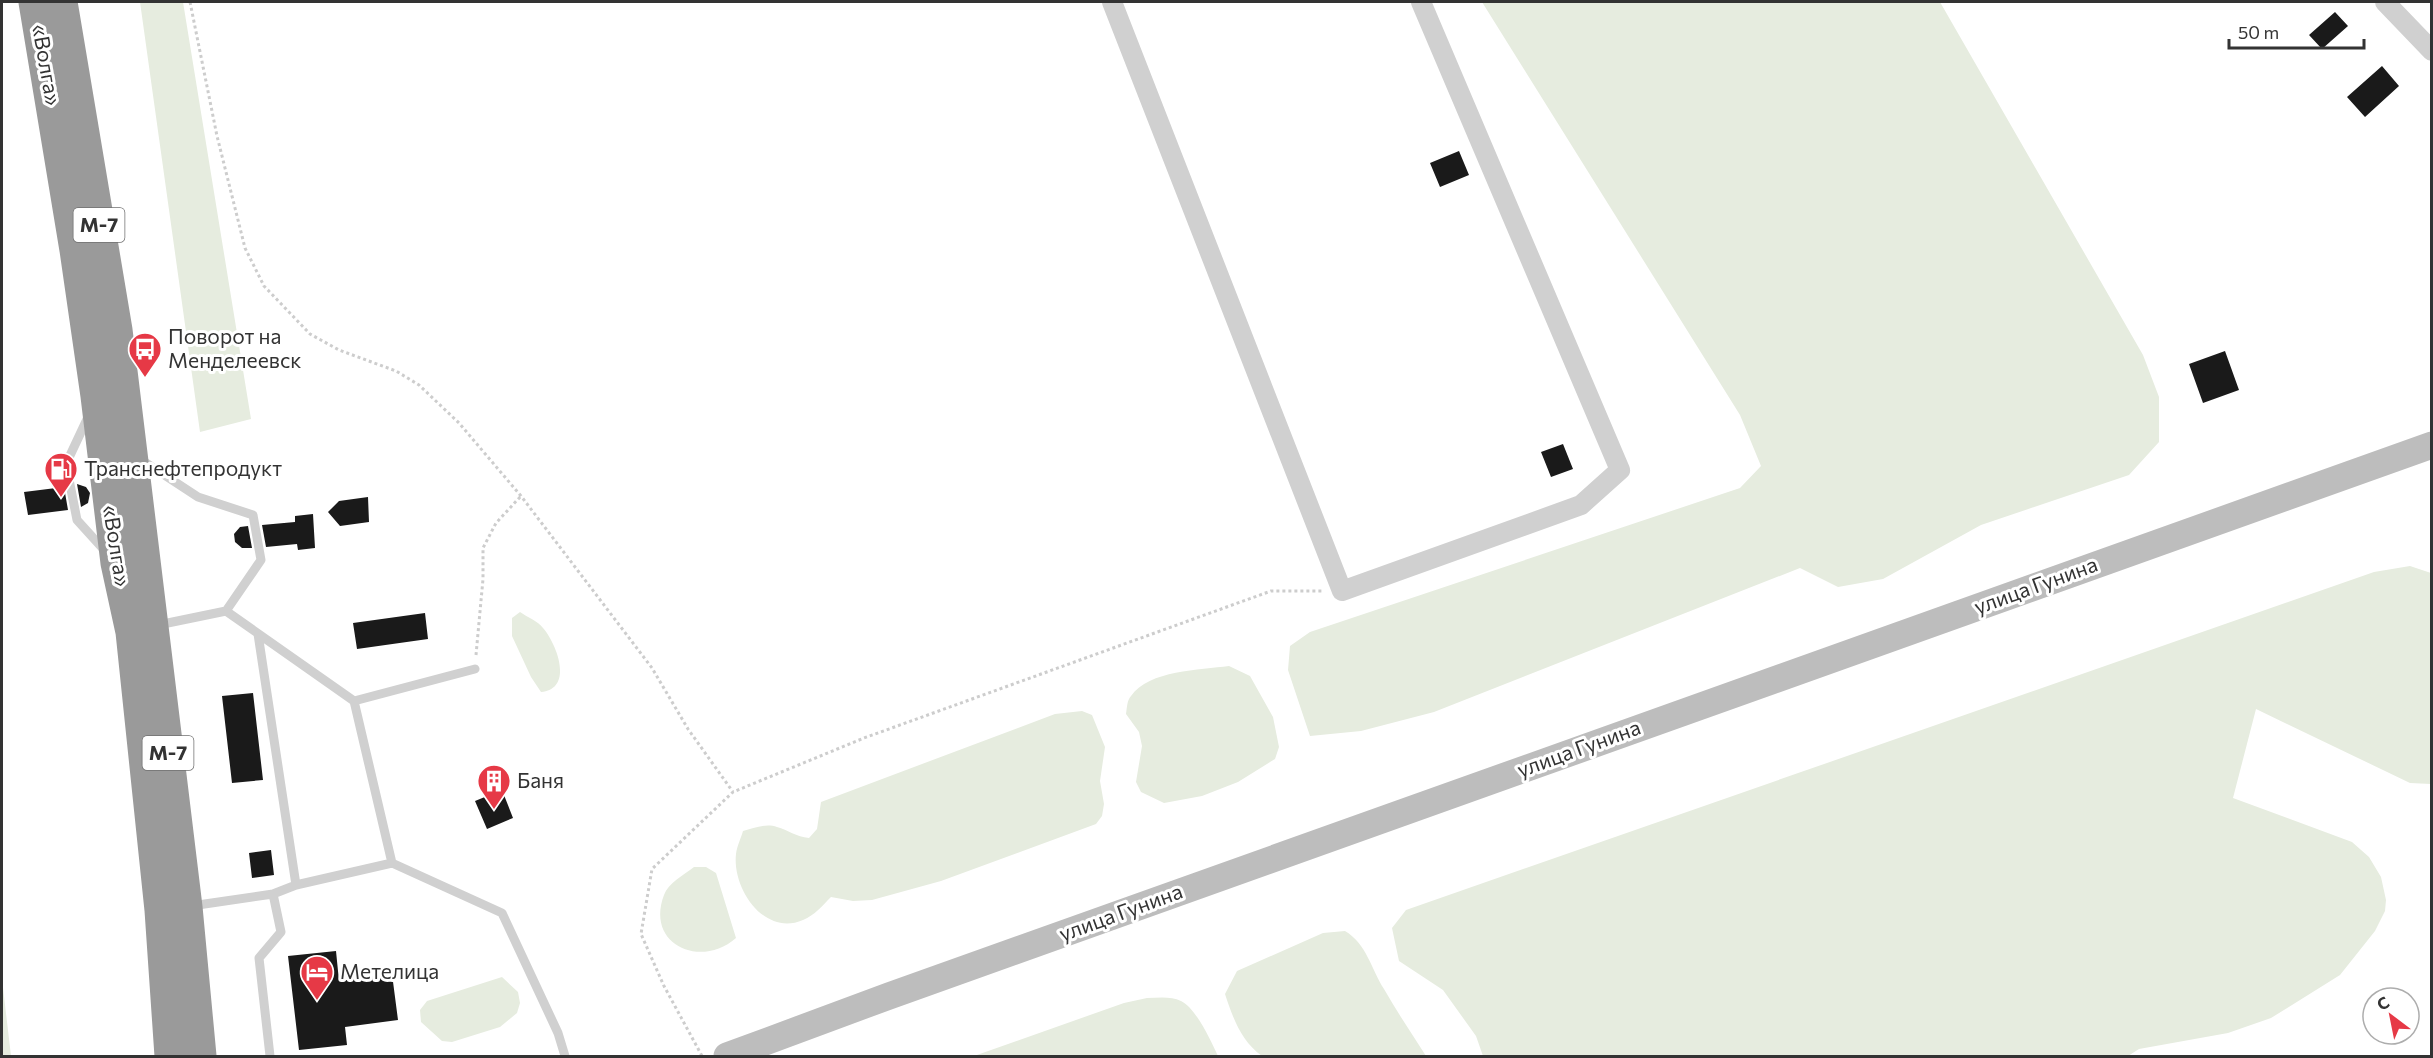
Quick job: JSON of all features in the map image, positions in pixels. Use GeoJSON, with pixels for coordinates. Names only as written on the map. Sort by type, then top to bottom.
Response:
{"type":"FeatureCollection","features":[{"type":"Feature","properties":{"kind":"highway","name":"«Волга»"},"geometry":{"type":"LineString","coordinates":[[35,2],[98,396],[103,457],[117,563],[132,632],[161,910],[171,1056]]}},
{"type":"Feature","properties":{"kind":"highway","name":"«Волга»"},"geometry":{"type":"LineString","coordinates":[[61,2],[116,330],[186,907],[201,1056]]}},
{"type":"Feature","properties":{"kind":"main road","name":"улица Гунина"},"geometry":{"type":"LineString","coordinates":[[727,1056],[911,988],[2432,445]]}},
{"type":"Feature","properties":{"kind":"street"},"geometry":{"type":"LineString","coordinates":[[1112,2],[1342,591],[1581,505],[1620,470],[1421,2]]}},
{"type":"Feature","properties":{"kind":"street"},"geometry":{"type":"LineString","coordinates":[[2385,2],[2432,51]]}},
{"type":"Feature","properties":{"kind":"lane"},"geometry":{"type":"LineString","coordinates":[[130,449],[145,463],[198,497],[253,515],[261,560],[226,611],[153,626]]}},
{"type":"Feature","properties":{"kind":"lane"},"geometry":{"type":"LineString","coordinates":[[226,611],[354,701],[392,864]]}},
{"type":"Feature","properties":{"kind":"lane"},"geometry":{"type":"LineString","coordinates":[[258,634],[296,885]]}},
{"type":"Feature","properties":{"kind":"lane"},"geometry":{"type":"LineString","coordinates":[[354,701],[475,669]]}},
{"type":"Feature","properties":{"kind":"lane"},"geometry":{"type":"LineString","coordinates":[[186,907],[273,894],[296,885],[392,864],[502,913],[558,1033],[565,1056]]}},
{"type":"Feature","properties":{"kind":"lane"},"geometry":{"type":"LineString","coordinates":[[270,1056],[259,958],[281,932],[273,894]]}},
{"type":"Feature","properties":{"kind":"path"},"geometry":{"type":"LineString","coordinates":[[190,2],[217,136],[245,248],[264,286],[310,334],[339,350],[396,371],[419,385],[459,423],[520,496],[652,668],[688,729],[733,792]]}},
{"type":"Feature","properties":{"kind":"path"},"geometry":{"type":"LineString","coordinates":[[475,669],[483,579],[483,548],[496,523],[520,496]]}},
{"type":"Feature","properties":{"kind":"path"},"geometry":{"type":"LineString","coordinates":[[702,1056],[664,986],[641,934],[652,869],[733,792],[864,738],[1271,591],[1342,591]]}},
{"type":"Feature","properties":{"kind":"shaded area"},"geometry":{"type":"Polygon","coordinates":[[[140,2],[183,2],[251,419],[200,432],[140,2]]]}},
{"type":"Feature","properties":{"kind":"shaded area"},"geometry":{"type":"Polygon","coordinates":[[[1482,2],[1940,2],[2143,355],[2159,397],[2159,442],[2129,475],[1981,525],[1883,579],[1838,587],[1800,568],[1434,712],[1361,731],[1310,736],[1288,670],[1290,646],[1310,632],[1740,488],[1761,466],[1740,415],[1482,2]]]}},
{"type":"Feature","properties":{"kind":"shaded area"},"geometry":{"type":"Polygon","coordinates":[[[2410,566],[2431,573],[2431,784],[2410,783],[2256,709],[2233,798],[2352,842],[2369,857],[2381,877],[2386,900],[2385,911],[2375,931],[2340,975],[2271,1018],[2228,1033],[2139,1049],[2128,1056],[1483,1056],[1476,1036],[1443,990],[1399,961],[1392,928],[1406,910],[2374,572],[2410,566]]]}},
{"type":"Feature","properties":{"kind":"shaded area"},"geometry":{"type":"Polygon","coordinates":[[[520,612],[541,626],[553,644],[560,665],[560,675],[557,683],[551,689],[541,692],[531,677],[512,636],[512,618],[520,612]]]}},
{"type":"Feature","properties":{"kind":"shaded area"},"geometry":{"type":"Polygon","coordinates":[[[1229,666],[1250,676],[1273,717],[1279,747],[1275,759],[1238,782],[1202,796],[1164,803],[1141,792],[1136,782],[1142,746],[1139,732],[1126,714],[1130,698],[1139,687],[1162,676],[1190,670],[1229,666]]]}},
{"type":"Feature","properties":{"kind":"shaded area"},"geometry":{"type":"Polygon","coordinates":[[[1082,711],[1092,715],[1105,747],[1100,781],[1104,804],[1102,816],[1096,824],[941,881],[872,900],[853,901],[831,897],[811,916],[789,923],[776,922],[764,916],[745,894],[736,867],[737,851],[743,831],[760,826],[773,826],[809,838],[817,829],[821,802],[1055,714],[1082,711]]]}},
{"type":"Feature","properties":{"kind":"shaded area"},"geometry":{"type":"Polygon","coordinates":[[[694,867],[706,867],[716,873],[736,938],[722,947],[707,951],[693,951],[680,947],[669,939],[662,927],[660,912],[666,891],[694,867]]]}},
{"type":"Feature","properties":{"kind":"shaded area"},"geometry":{"type":"Polygon","coordinates":[[[1345,931],[1364,950],[1379,981],[1426,1056],[1262,1056],[1243,1036],[1225,994],[1237,971],[1323,933],[1345,931]]]}},
{"type":"Feature","properties":{"kind":"shaded area"},"geometry":{"type":"Polygon","coordinates":[[[502,977],[518,992],[520,1003],[517,1013],[500,1027],[452,1042],[442,1041],[421,1022],[420,1010],[427,1001],[502,977]]]}},
{"type":"Feature","properties":{"kind":"shaded area"},"geometry":{"type":"Polygon","coordinates":[[[2,979],[11,1056],[2,1056],[2,979]]]}},
{"type":"Feature","properties":{"kind":"shaded area"},"geometry":{"type":"Polygon","coordinates":[[[1147,998],[1173,998],[1187,1005],[1202,1026],[1218,1056],[974,1056],[1124,1003],[1147,998]]]}},
{"type":"Feature","properties":{"kind":"building"},"geometry":{"type":"Polygon","coordinates":[[[2335,12],[2348,26],[2322,49],[2309,35],[2335,12]]]}},
{"type":"Feature","properties":{"kind":"building"},"geometry":{"type":"Polygon","coordinates":[[[2382,66],[2399,86],[2365,117],[2347,97],[2382,66]]]}},
{"type":"Feature","properties":{"kind":"building"},"geometry":{"type":"Polygon","coordinates":[[[1459,151],[1469,175],[1440,187],[1430,163],[1459,151]]]}},
{"type":"Feature","properties":{"kind":"building"},"geometry":{"type":"Polygon","coordinates":[[[2225,351],[2239,390],[2203,403],[2189,364],[2225,351]]]}},
{"type":"Feature","properties":{"kind":"building"},"geometry":{"type":"Polygon","coordinates":[[[1563,444],[1573,469],[1551,477],[1541,452],[1563,444]]]}},
{"type":"Feature","properties":{"kind":"building"},"geometry":{"type":"Polygon","coordinates":[[[77,484],[86,487],[90,493],[88,503],[81,507],[77,484]]]}},
{"type":"Feature","properties":{"kind":"building"},"geometry":{"type":"Polygon","coordinates":[[[64,487],[68,510],[28,515],[24,492],[64,487]]]}},
{"type":"Feature","properties":{"kind":"building"},"geometry":{"type":"Polygon","coordinates":[[[368,497],[369,522],[340,526],[328,512],[339,501],[368,497]]]}},
{"type":"Feature","properties":{"kind":"building"},"geometry":{"type":"Polygon","coordinates":[[[313,514],[315,548],[298,550],[297,544],[266,547],[262,525],[295,522],[295,516],[313,514]]]}},
{"type":"Feature","properties":{"kind":"building"},"geometry":{"type":"Polygon","coordinates":[[[248,526],[252,548],[242,548],[235,542],[234,534],[240,527],[248,526]]]}},
{"type":"Feature","properties":{"kind":"building"},"geometry":{"type":"Polygon","coordinates":[[[425,613],[428,639],[357,649],[353,623],[425,613]]]}},
{"type":"Feature","properties":{"kind":"building"},"geometry":{"type":"Polygon","coordinates":[[[253,693],[263,780],[232,783],[222,696],[253,693]]]}},
{"type":"Feature","properties":{"kind":"building","name":"Баня"},"geometry":{"type":"Polygon","coordinates":[[[502,790],[513,818],[487,829],[475,801],[502,790]]]}},
{"type":"Feature","properties":{"kind":"building"},"geometry":{"type":"Polygon","coordinates":[[[271,850],[274,875],[252,878],[249,853],[271,850]]]}},
{"type":"Feature","properties":{"kind":"building","name":"Метелица"},"geometry":{"type":"Polygon","coordinates":[[[336,951],[339,981],[392,974],[398,1020],[345,1027],[347,1045],[299,1050],[288,956],[336,951]]]}},
{"type":"Feature","properties":{"kind":"place","name":"Поворот на Менделеевск"},"geometry":{"type":"Point","coordinates":[145,378]}},
{"type":"Feature","properties":{"kind":"place","name":"Транснефтепродукт"},"geometry":{"type":"Point","coordinates":[61,498]}},
{"type":"Feature","properties":{"kind":"place","name":"Баня"},"geometry":{"type":"Point","coordinates":[494,810]}},
{"type":"Feature","properties":{"kind":"place","name":"Метелица"},"geometry":{"type":"Point","coordinates":[317,1001]}}]}
